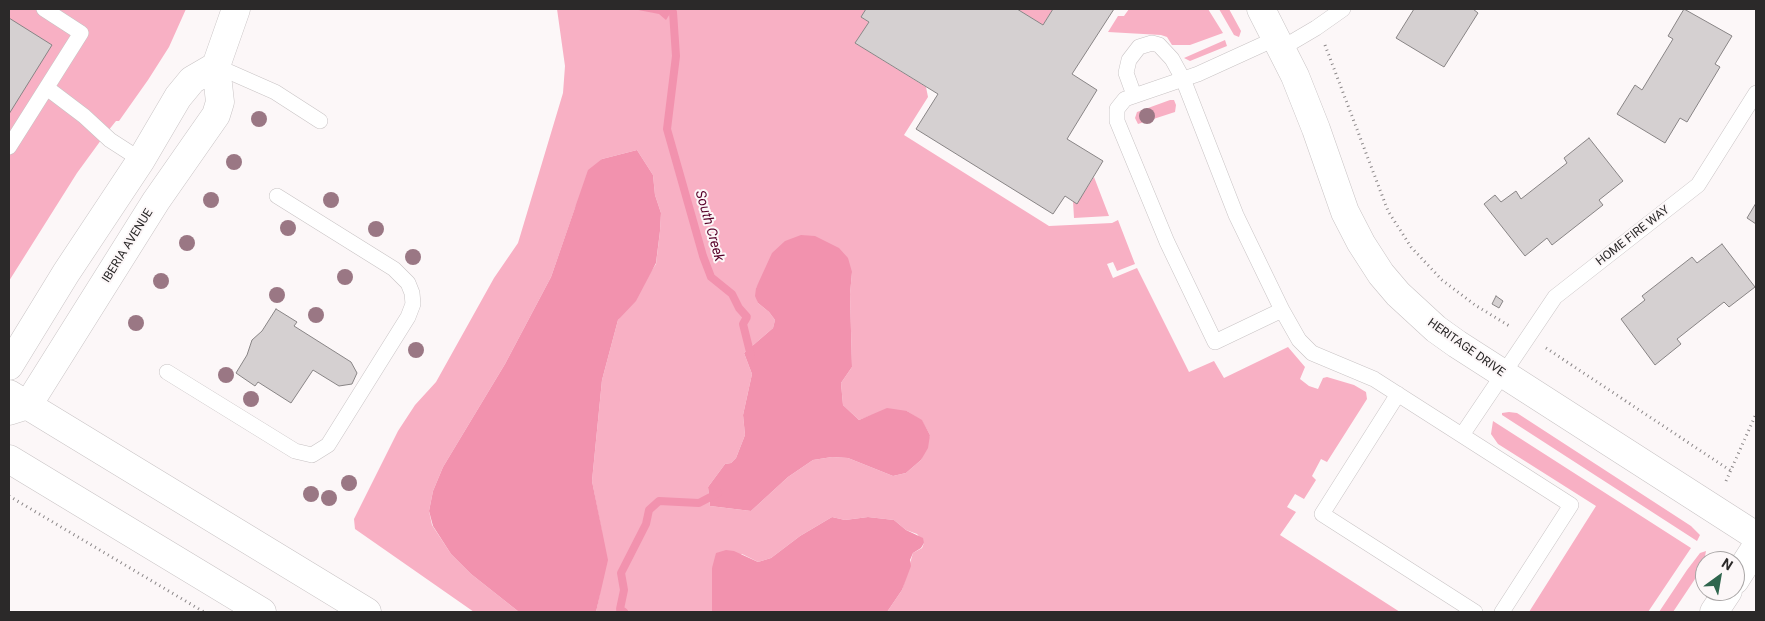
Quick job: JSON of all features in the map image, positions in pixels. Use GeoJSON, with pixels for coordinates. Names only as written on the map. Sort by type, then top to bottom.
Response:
{"type":"FeatureCollection","features":[{"type":"Feature","properties":{"kind":"street","name":"IBERIA AVENUE"},"geometry":{"type":"LineString","coordinates":[[15,403],[216,115],[220,102],[216,66],[236,9]]}},
{"type":"Feature","properties":{"kind":"street","name":"HERITAGE DRIVE"},"geometry":{"type":"LineString","coordinates":[[1261,9],[1279,43],[1316,129],[1345,212],[1361,243],[1381,274],[1398,294],[1436,329],[1756,536]]}},
{"type":"Feature","properties":{"kind":"street"},"geometry":{"type":"LineString","coordinates":[[9,366],[66,273],[141,160],[178,97],[192,80],[216,66]]}},
{"type":"Feature","properties":{"kind":"street"},"geometry":{"type":"LineString","coordinates":[[15,403],[367,612]]}},
{"type":"Feature","properties":{"kind":"street"},"geometry":{"type":"LineString","coordinates":[[9,459],[262,612]]}},
{"type":"Feature","properties":{"kind":"street"},"geometry":{"type":"LineString","coordinates":[[1745,564],[1756,547]]}},
{"type":"Feature","properties":{"kind":"street"},"geometry":{"type":"LineString","coordinates":[[1714,612],[1721,601]]}},
{"type":"Feature","properties":{"kind":"lane"},"geometry":{"type":"LineString","coordinates":[[9,147],[81,33],[44,9]]}},
{"type":"Feature","properties":{"kind":"lane"},"geometry":{"type":"LineString","coordinates":[[1282,310],[1215,342],[1167,242],[1116,115],[1120,104],[1134,95],[1198,74],[1316,28],[1343,9]]}},
{"type":"Feature","properties":{"kind":"lane"},"geometry":{"type":"LineString","coordinates":[[1134,95],[1127,80],[1126,66],[1133,52],[1145,44],[1159,45],[1164,49],[1183,79],[1236,215],[1282,310],[1300,340],[1312,353],[1374,379],[1571,505],[1502,612]]}},
{"type":"Feature","properties":{"kind":"lane"},"geometry":{"type":"LineString","coordinates":[[216,66],[275,92],[320,121]]}},
{"type":"Feature","properties":{"kind":"lane"},"geometry":{"type":"LineString","coordinates":[[46,88],[84,116],[110,140],[141,160]]}},
{"type":"Feature","properties":{"kind":"lane","name":"HOME FIRE WAY"},"geometry":{"type":"LineString","coordinates":[[1462,435],[1555,297],[1698,185],[1756,93]]}},
{"type":"Feature","properties":{"kind":"lane"},"geometry":{"type":"LineString","coordinates":[[167,372],[295,451],[312,455],[328,445],[408,316],[413,304],[412,293],[408,283],[394,269],[277,196]]}},
{"type":"Feature","properties":{"kind":"lane"},"geometry":{"type":"LineString","coordinates":[[1398,394],[1322,514],[1475,612]]}},
{"type":"Feature","properties":{"kind":"path"},"geometry":{"type":"LineString","coordinates":[[1316,28],[1326,46],[1388,211],[1411,247],[1442,280],[1475,305],[1528,337],[1731,471]]}},
{"type":"Feature","properties":{"kind":"path"},"geometry":{"type":"LineString","coordinates":[[1726,481],[1756,414]]}},
{"type":"Feature","properties":{"kind":"path"},"geometry":{"type":"LineString","coordinates":[[9,496],[204,612]]}},
{"type":"Feature","properties":{"kind":"shaded area"},"geometry":{"type":"Polygon","coordinates":[[[9,9],[186,9],[169,47],[148,80],[119,121],[116,121],[77,173],[9,281],[9,9]]]}},
{"type":"Feature","properties":{"kind":"shaded area"},"geometry":{"type":"Polygon","coordinates":[[[557,9],[866,9],[861,17],[869,22],[855,43],[926,87],[928,97],[904,135],[1049,226],[1112,223],[1118,220],[1135,264],[1117,271],[1113,262],[1107,264],[1113,278],[1137,268],[1189,372],[1214,361],[1224,378],[1288,347],[1305,367],[1300,379],[1309,386],[1318,389],[1323,378],[1327,377],[1354,385],[1366,392],[1367,399],[1327,462],[1321,459],[1312,476],[1316,480],[1304,499],[1295,494],[1287,507],[1296,512],[1280,535],[1400,612],[887,612],[902,590],[913,553],[922,548],[924,543],[917,534],[906,530],[894,520],[868,517],[845,520],[832,517],[800,536],[771,558],[758,562],[742,554],[712,568],[712,612],[596,612],[600,593],[602,533],[592,481],[602,380],[618,320],[656,264],[660,231],[661,213],[655,195],[653,175],[637,150],[602,159],[575,208],[551,277],[505,364],[443,467],[433,491],[429,511],[432,525],[451,554],[471,574],[519,612],[474,612],[355,529],[354,519],[398,431],[415,405],[436,382],[494,278],[518,243],[563,93],[565,66],[557,9]],[[852,272],[761,280],[756,288],[758,303],[775,320],[773,328],[744,353],[752,374],[743,415],[745,435],[736,458],[731,463],[725,464],[708,487],[710,506],[751,511],[788,477],[813,460],[832,457],[848,458],[893,476],[906,473],[921,460],[930,435],[922,421],[907,411],[872,415],[859,420],[843,405],[841,383],[852,367],[850,294],[852,272]]]}},
{"type":"Feature","properties":{"kind":"shaded area"},"geometry":{"type":"Polygon","coordinates":[[[633,9],[673,9],[666,20],[659,14],[633,9]]]}},
{"type":"Feature","properties":{"kind":"shaded area"},"geometry":{"type":"Polygon","coordinates":[[[1017,9],[1053,9],[1043,25],[1017,9]]]}},
{"type":"Feature","properties":{"kind":"shaded area"},"geometry":{"type":"Polygon","coordinates":[[[1129,9],[1208,9],[1223,33],[1190,45],[1172,45],[1167,37],[1161,35],[1108,32],[1118,16],[1124,16],[1129,9]]]}},
{"type":"Feature","properties":{"kind":"shaded area"},"geometry":{"type":"Polygon","coordinates":[[[1219,9],[1229,9],[1241,31],[1239,37],[1234,35],[1219,9]]]}},
{"type":"Feature","properties":{"kind":"shaded area"},"geometry":{"type":"Polygon","coordinates":[[[1225,40],[1227,46],[1190,61],[1184,58],[1225,40]]]}},
{"type":"Feature","properties":{"kind":"shaded area"},"geometry":{"type":"Polygon","coordinates":[[[1174,100],[1176,105],[1175,112],[1138,124],[1135,118],[1137,112],[1174,100]]]}},
{"type":"Feature","properties":{"kind":"shaded area"},"geometry":{"type":"Polygon","coordinates":[[[637,150],[653,175],[655,195],[661,213],[660,231],[656,263],[636,301],[618,320],[602,380],[592,481],[608,560],[596,612],[519,612],[471,574],[451,554],[433,526],[429,511],[433,491],[443,467],[505,364],[551,277],[588,170],[602,159],[637,150]]]}},
{"type":"Feature","properties":{"kind":"shaded area"},"geometry":{"type":"Polygon","coordinates":[[[1094,177],[1109,216],[1074,218],[1073,201],[1077,203],[1094,177]]]}},
{"type":"Feature","properties":{"kind":"shaded area"},"geometry":{"type":"Polygon","coordinates":[[[801,235],[815,236],[839,248],[848,258],[852,272],[850,294],[852,367],[841,383],[843,405],[859,420],[887,408],[907,411],[922,420],[930,435],[928,448],[921,460],[906,473],[893,476],[848,458],[832,457],[813,460],[788,477],[751,511],[710,506],[708,487],[725,464],[731,463],[736,458],[745,435],[743,415],[752,374],[744,353],[773,328],[775,320],[758,303],[755,296],[756,288],[772,253],[785,241],[801,235]]]}},
{"type":"Feature","properties":{"kind":"shaded area"},"geometry":{"type":"Polygon","coordinates":[[[1502,413],[1517,413],[1691,526],[1700,535],[1697,541],[1502,415],[1502,413]]]}},
{"type":"Feature","properties":{"kind":"shaded area"},"geometry":{"type":"Polygon","coordinates":[[[1493,421],[1691,548],[1648,612],[1529,612],[1596,506],[1498,444],[1491,434],[1493,421]]]}},
{"type":"Feature","properties":{"kind":"shaded area"},"geometry":{"type":"Polygon","coordinates":[[[832,517],[845,520],[868,517],[894,520],[906,530],[923,538],[924,543],[921,548],[913,553],[910,560],[911,566],[902,590],[887,612],[712,612],[712,568],[716,553],[726,550],[734,551],[758,562],[771,558],[800,536],[832,517]]]}},
{"type":"Feature","properties":{"kind":"shaded area"},"geometry":{"type":"Polygon","coordinates":[[[1695,560],[1695,579],[1673,612],[1659,612],[1695,560]]]}},
{"type":"Feature","properties":{"kind":"building"},"geometry":{"type":"Polygon","coordinates":[[[866,9],[1017,9],[1043,25],[1053,9],[1114,9],[1072,74],[1097,90],[1067,139],[1103,161],[1077,204],[1065,196],[1053,214],[916,129],[938,94],[855,43],[869,22],[861,17],[866,9]]]}},
{"type":"Feature","properties":{"kind":"building"},"geometry":{"type":"Polygon","coordinates":[[[1414,9],[1473,9],[1478,13],[1444,67],[1396,38],[1414,9]]]}},
{"type":"Feature","properties":{"kind":"building"},"geometry":{"type":"Polygon","coordinates":[[[1684,9],[1732,36],[1715,64],[1720,67],[1687,122],[1680,118],[1665,143],[1617,114],[1635,85],[1642,90],[1673,39],[1668,36],[1684,9]]]}},
{"type":"Feature","properties":{"kind":"building"},"geometry":{"type":"Polygon","coordinates":[[[9,18],[52,45],[9,114],[9,18]]]}},
{"type":"Feature","properties":{"kind":"building"},"geometry":{"type":"Polygon","coordinates":[[[1589,138],[1623,181],[1599,200],[1603,205],[1552,245],[1547,238],[1525,256],[1484,204],[1495,195],[1501,202],[1516,191],[1521,199],[1567,163],[1564,158],[1589,138]]]}},
{"type":"Feature","properties":{"kind":"building"},"geometry":{"type":"Polygon","coordinates":[[[1756,203],[1756,224],[1747,218],[1756,203]]]}},
{"type":"Feature","properties":{"kind":"building"},"geometry":{"type":"Polygon","coordinates":[[[1722,244],[1755,287],[1729,307],[1724,302],[1677,339],[1681,344],[1655,365],[1621,319],[1645,300],[1642,296],[1692,257],[1697,263],[1722,244]]]}},
{"type":"Feature","properties":{"kind":"building"},"geometry":{"type":"Polygon","coordinates":[[[1496,296],[1503,301],[1499,308],[1492,304],[1496,296]]]}},
{"type":"Feature","properties":{"kind":"building"},"geometry":{"type":"Polygon","coordinates":[[[276,309],[297,322],[294,326],[351,362],[357,373],[352,384],[339,386],[313,370],[291,403],[258,382],[255,386],[236,373],[247,355],[252,340],[262,331],[276,309]]]}},
{"type":"Feature","properties":{"kind":"waterway","name":"South Creek"},"geometry":{"type":"LineString","coordinates":[[670,9],[673,12],[676,56],[667,129],[703,256],[711,277],[732,294],[739,308],[747,317],[743,324],[751,356]]}},
{"type":"Feature","properties":{"kind":"waterway","name":"South Creek"},"geometry":{"type":"LineString","coordinates":[[624,612],[620,609],[624,590],[621,573],[646,524],[649,510],[659,501],[699,503],[718,493]]}}]}
